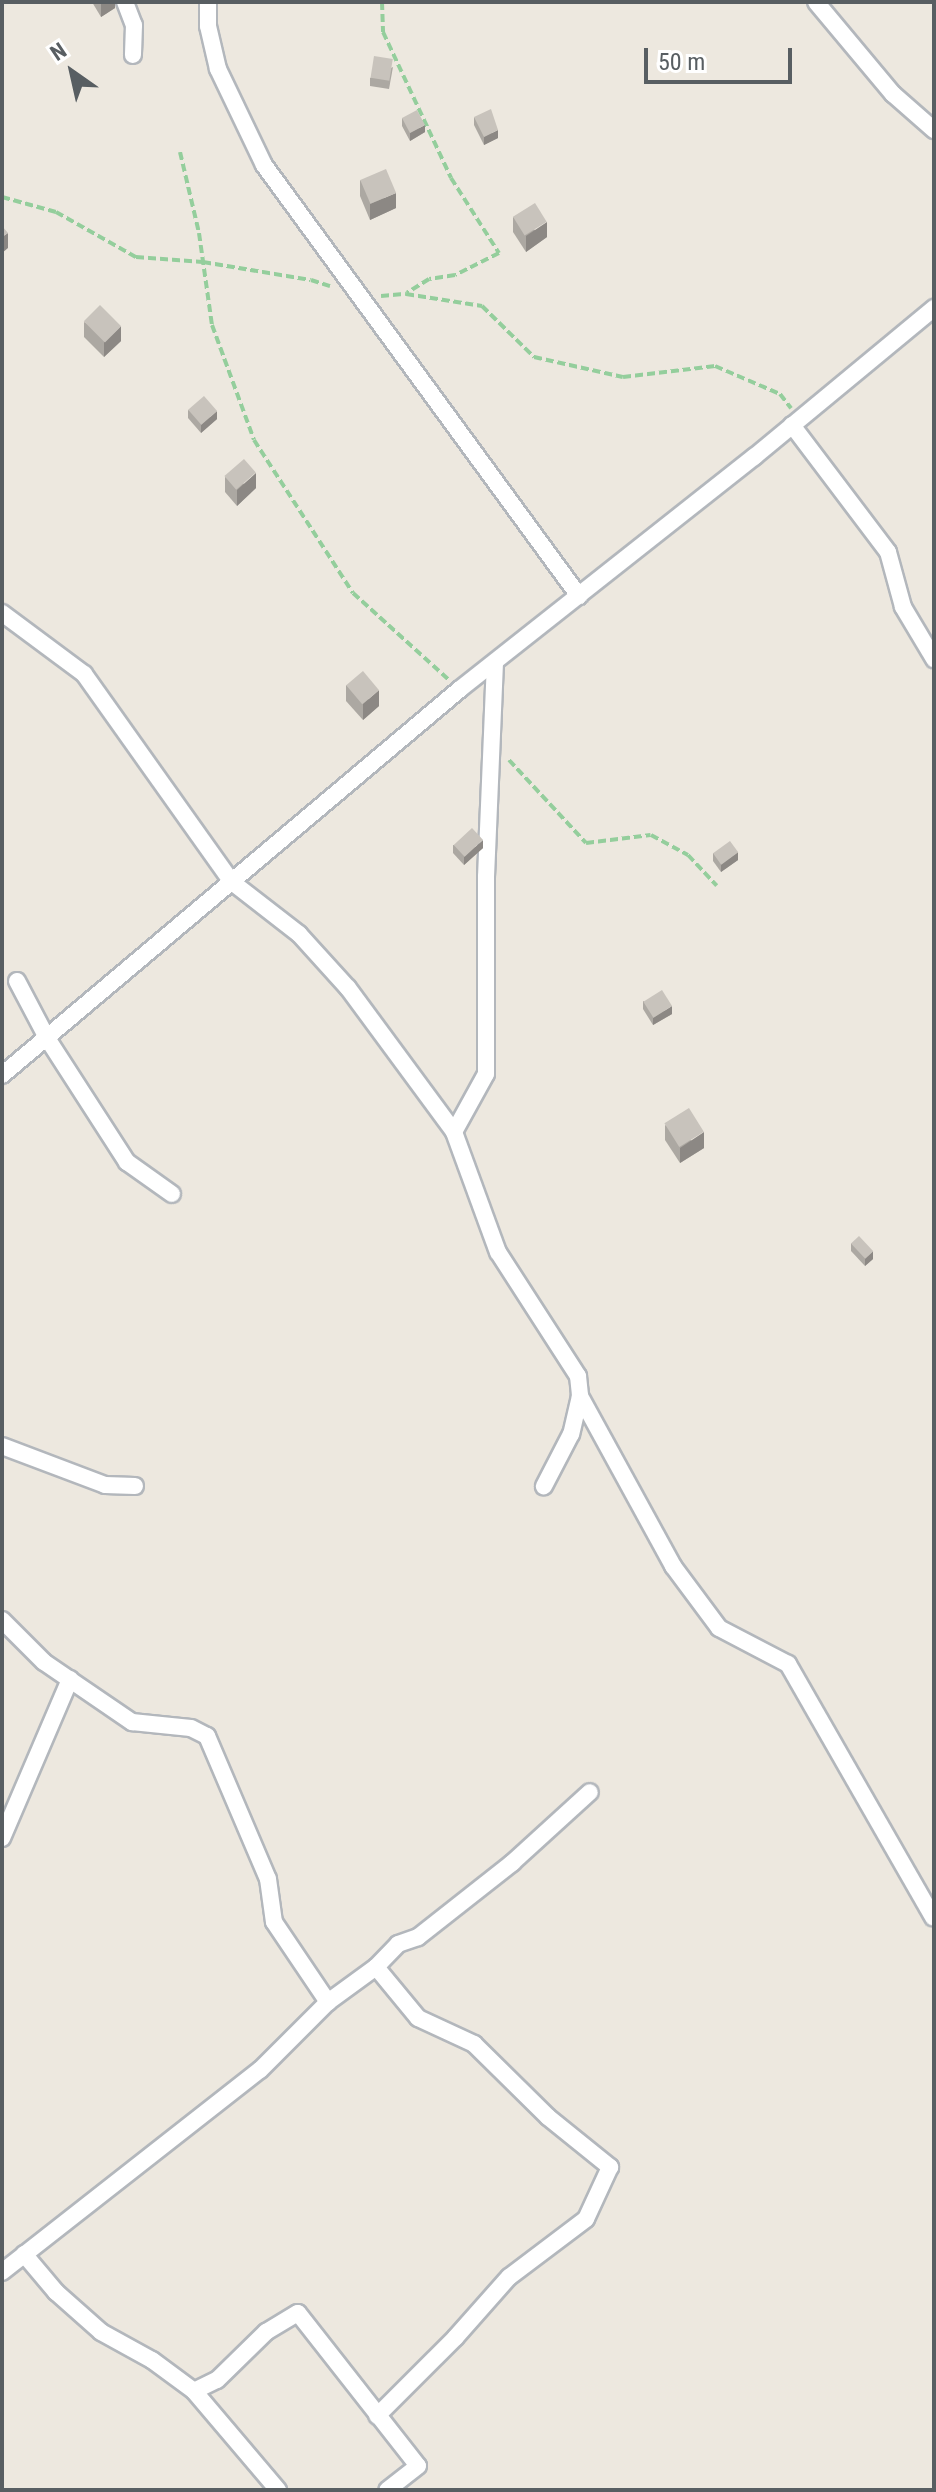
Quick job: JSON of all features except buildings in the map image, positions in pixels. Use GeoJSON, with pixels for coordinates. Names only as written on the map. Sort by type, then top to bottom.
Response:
{"type":"FeatureCollection","features":[{"type":"Feature","properties":{"kind":"street"},"geometry":{"type":"LineString","coordinates":[[125,2],[134,25],[133,55]]}},
{"type":"Feature","properties":{"kind":"street"},"geometry":{"type":"LineString","coordinates":[[208,2],[208,26],[218,69],[264,165],[579,596]]}},
{"type":"Feature","properties":{"kind":"street"},"geometry":{"type":"LineString","coordinates":[[816,2],[893,94],[934,130]]}},
{"type":"Feature","properties":{"kind":"street"},"geometry":{"type":"LineString","coordinates":[[2,1075],[460,689],[934,308]]}},
{"type":"Feature","properties":{"kind":"street"},"geometry":{"type":"LineString","coordinates":[[796,422],[888,552],[903,607],[934,659]]}},
{"type":"Feature","properties":{"kind":"street"},"geometry":{"type":"LineString","coordinates":[[2,613],[84,674],[232,882],[299,934],[348,988],[454,1132],[498,1252],[565,1351],[578,1376],[580,1396],[571,1434],[544,1486]]}},
{"type":"Feature","properties":{"kind":"street"},"geometry":{"type":"LineString","coordinates":[[454,1132],[486,1074],[486,877],[495,663]]}},
{"type":"Feature","properties":{"kind":"street"},"geometry":{"type":"LineString","coordinates":[[17,981],[47,1038],[127,1162],[172,1194]]}},
{"type":"Feature","properties":{"kind":"street"},"geometry":{"type":"LineString","coordinates":[[580,1396],[673,1566],[719,1628],[788,1664],[933,1917]]}},
{"type":"Feature","properties":{"kind":"street"},"geometry":{"type":"LineString","coordinates":[[2,1446],[105,1485],[135,1486]]}},
{"type":"Feature","properties":{"kind":"street"},"geometry":{"type":"LineString","coordinates":[[2,1620],[44,1662],[132,1722],[191,1728],[207,1736],[268,1879],[274,1922],[328,2002]]}},
{"type":"Feature","properties":{"kind":"street"},"geometry":{"type":"LineString","coordinates":[[2,1838],[70,1679]]}},
{"type":"Feature","properties":{"kind":"street"},"geometry":{"type":"LineString","coordinates":[[2,2272],[260,2070],[328,2002],[376,1967],[398,1944],[418,1937],[512,1863],[590,1792]]}},
{"type":"Feature","properties":{"kind":"street"},"geometry":{"type":"LineString","coordinates":[[376,1967],[418,2018],[474,2044],[548,2117],[610,2167],[586,2219],[509,2277],[455,2338],[377,2416]]}},
{"type":"Feature","properties":{"kind":"street"},"geometry":{"type":"LineString","coordinates":[[24,2254],[56,2292],[101,2332],[152,2360],[194,2391],[278,2490]]}},
{"type":"Feature","properties":{"kind":"street"},"geometry":{"type":"LineString","coordinates":[[194,2391],[217,2380],[266,2332],[298,2313],[418,2466],[387,2490]]}},
{"type":"Feature","properties":{"kind":"path"},"geometry":{"type":"LineString","coordinates":[[382,2],[383,32],[451,178],[499,253],[455,275],[429,279],[406,294]]}},
{"type":"Feature","properties":{"kind":"path"},"geometry":{"type":"LineString","coordinates":[[180,152],[203,262],[212,325],[254,440],[353,593],[460,689]]}},
{"type":"Feature","properties":{"kind":"path"},"geometry":{"type":"LineString","coordinates":[[2,197],[56,212],[136,257],[203,262],[311,280],[359,297],[406,294],[482,306],[534,357],[623,377],[715,366],[780,394],[796,422]]}},
{"type":"Feature","properties":{"kind":"path"},"geometry":{"type":"LineString","coordinates":[[492,740],[586,843],[651,835],[688,855],[717,886]]}}]}
